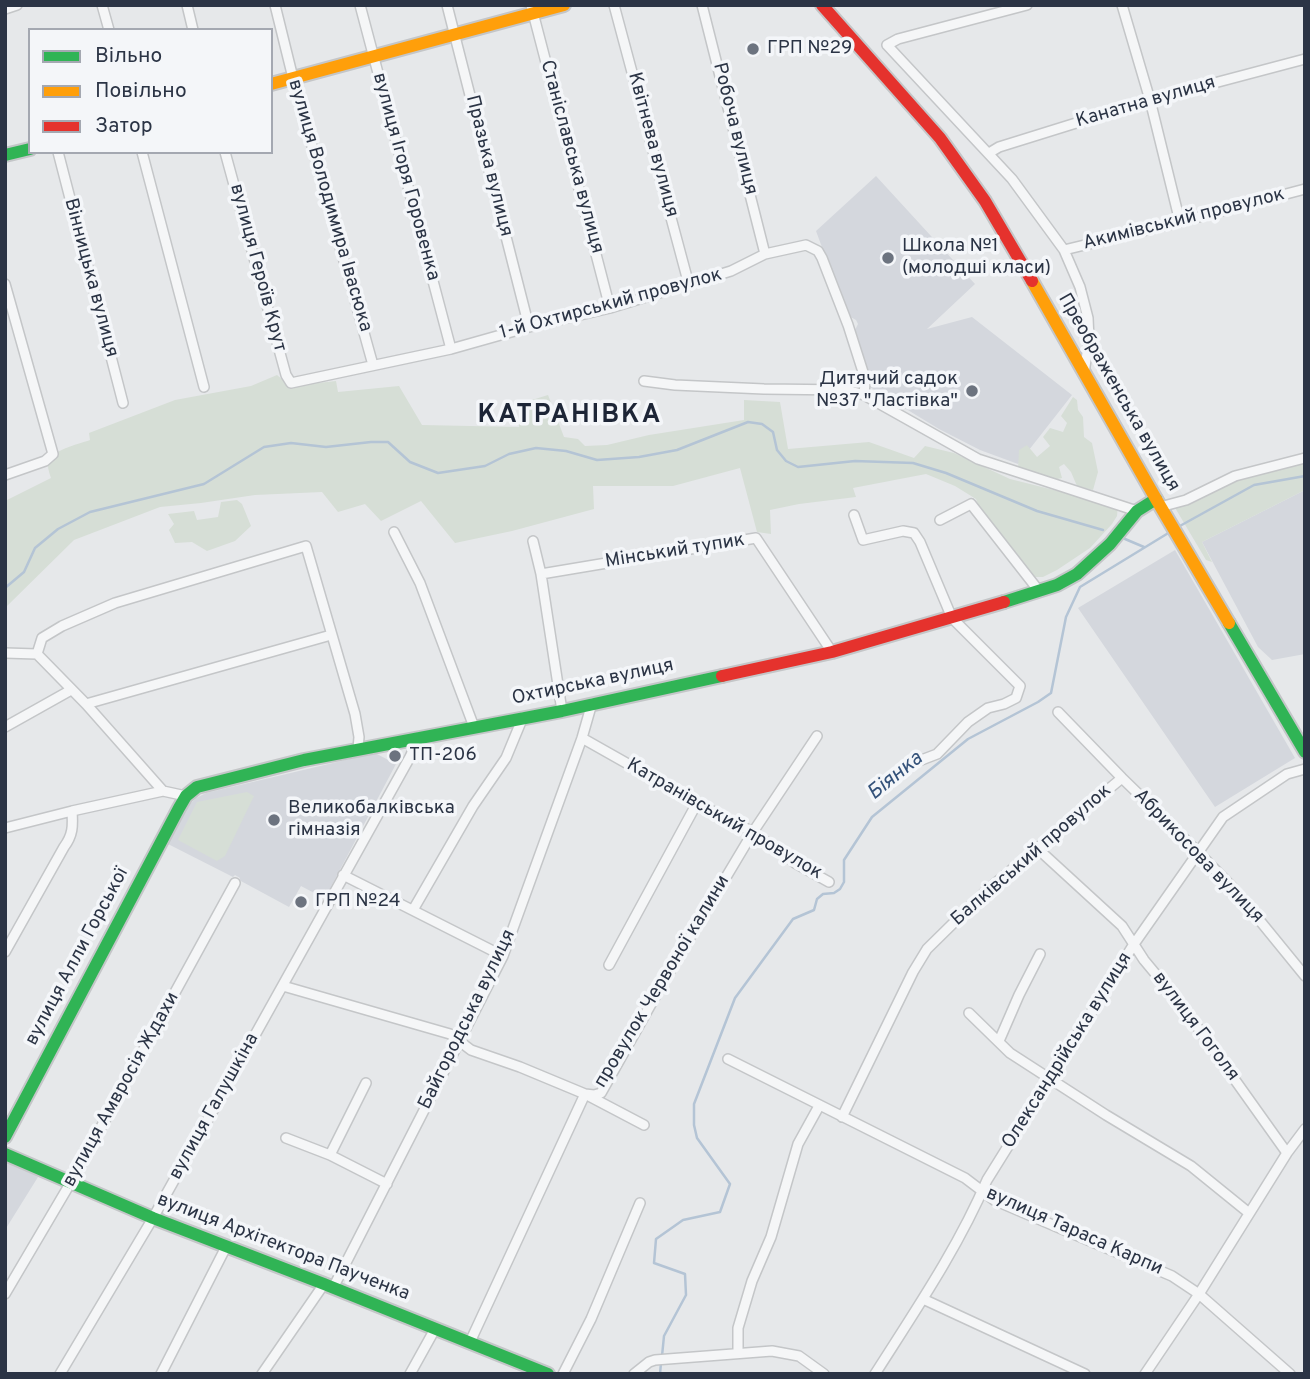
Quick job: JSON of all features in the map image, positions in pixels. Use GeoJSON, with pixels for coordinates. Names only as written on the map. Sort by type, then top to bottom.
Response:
{"type":"FeatureCollection","features":[{"type":"Feature","properties":{"kind":"street"},"geometry":{"type":"LineString","coordinates":[[5,9],[17,5]]}},
{"type":"Feature","properties":{"kind":"street"},"geometry":{"type":"LineString","coordinates":[[102,5],[108,28]]}},
{"type":"Feature","properties":{"kind":"street"},"geometry":{"type":"LineString","coordinates":[[187,5],[193,28]]}},
{"type":"Feature","properties":{"kind":"street","name":"вулиця Володимира Івасюка"},"geometry":{"type":"LineString","coordinates":[[275,5],[373,365]]}},
{"type":"Feature","properties":{"kind":"street","name":"вулиця Ігоря Горовенка"},"geometry":{"type":"LineString","coordinates":[[360,5],[451,349]]}},
{"type":"Feature","properties":{"kind":"street","name":"Празька вулиця"},"geometry":{"type":"LineString","coordinates":[[447,5],[529,327]]}},
{"type":"Feature","properties":{"kind":"street"},"geometry":{"type":"LineString","coordinates":[[273,83],[454,34],[532,9],[564,5]]}},
{"type":"Feature","properties":{"kind":"street","name":"Квітнева вулиця"},"geometry":{"type":"LineString","coordinates":[[614,5],[689,285]]}},
{"type":"Feature","properties":{"kind":"street","name":"Робоча вулиця"},"geometry":{"type":"LineString","coordinates":[[702,5],[765,254]]}},
{"type":"Feature","properties":{"kind":"street","name":"Преображенська вулиця"},"geometry":{"type":"LineString","coordinates":[[822,5],[940,138],[985,201],[1305,752]]}},
{"type":"Feature","properties":{"kind":"street"},"geometry":{"type":"LineString","coordinates":[[1027,5],[898,38],[887,45],[1013,179],[1064,250],[1080,287],[1088,318],[1089,340],[1084,373]]}},
{"type":"Feature","properties":{"kind":"street"},"geometry":{"type":"LineString","coordinates":[[1122,5],[1150,100],[1180,222]]}},
{"type":"Feature","properties":{"kind":"street","name":"Станіславська вулиця"},"geometry":{"type":"LineString","coordinates":[[532,9],[610,308]]}},
{"type":"Feature","properties":{"kind":"street","name":"Канатна вулиця"},"geometry":{"type":"LineString","coordinates":[[989,153],[999,146],[1150,100],[1305,59]]}},
{"type":"Feature","properties":{"kind":"street"},"geometry":{"type":"LineString","coordinates":[[5,155],[28,149]]}},
{"type":"Feature","properties":{"kind":"street","name":"Вінницька вулиця"},"geometry":{"type":"LineString","coordinates":[[59,154],[123,403]]}},
{"type":"Feature","properties":{"kind":"street"},"geometry":{"type":"LineString","coordinates":[[143,154],[204,387]]}},
{"type":"Feature","properties":{"kind":"street","name":"вулиця Героїв Крут"},"geometry":{"type":"LineString","coordinates":[[226,154],[286,375],[291,383]]}},
{"type":"Feature","properties":{"kind":"street","name":"Акимівський провулок"},"geometry":{"type":"LineString","coordinates":[[1064,250],[1305,189]]}},
{"type":"Feature","properties":{"kind":"street","name":"1-й Охтирський провулок"},"geometry":{"type":"LineString","coordinates":[[291,383],[451,349],[610,308],[731,271],[765,254],[806,245],[818,251],[840,303],[865,382],[864,396]]}},
{"type":"Feature","properties":{"kind":"street"},"geometry":{"type":"LineString","coordinates":[[5,284],[53,454],[45,461],[5,475]]}},
{"type":"Feature","properties":{"kind":"street"},"geometry":{"type":"LineString","coordinates":[[643,381],[764,389],[847,390],[864,396],[978,459],[1137,511]]}},
{"type":"Feature","properties":{"kind":"street"},"geometry":{"type":"LineString","coordinates":[[1161,507],[1186,500],[1235,476],[1305,458]]}},
{"type":"Feature","properties":{"kind":"street"},"geometry":{"type":"LineString","coordinates":[[940,520],[971,504],[1039,591]]}},
{"type":"Feature","properties":{"kind":"street","name":"Охтирська вулиця"},"geometry":{"type":"LineString","coordinates":[[186,796],[197,787],[304,760],[562,711],[832,652],[952,618],[1057,585],[1077,574],[1110,544],[1137,511],[1161,507]]}},
{"type":"Feature","properties":{"kind":"street"},"geometry":{"type":"LineString","coordinates":[[854,515],[863,540],[903,531],[914,533],[952,618],[1020,686],[1016,698],[988,708],[968,722],[937,754],[911,764],[900,772]]}},
{"type":"Feature","properties":{"kind":"street"},"geometry":{"type":"LineString","coordinates":[[394,532],[420,583],[474,727]]}},
{"type":"Feature","properties":{"kind":"street","name":"Мінський тупик"},"geometry":{"type":"LineString","coordinates":[[541,574],[756,538],[832,652]]}},
{"type":"Feature","properties":{"kind":"street"},"geometry":{"type":"LineString","coordinates":[[533,541],[541,574],[562,711]]}},
{"type":"Feature","properties":{"kind":"street"},"geometry":{"type":"LineString","coordinates":[[37,654],[42,638],[62,626],[115,604],[306,546],[355,713],[358,749]]}},
{"type":"Feature","properties":{"kind":"street"},"geometry":{"type":"LineString","coordinates":[[86,704],[331,635]]}},
{"type":"Feature","properties":{"kind":"street"},"geometry":{"type":"LineString","coordinates":[[5,653],[37,654],[86,704],[163,791]]}},
{"type":"Feature","properties":{"kind":"street"},"geometry":{"type":"LineString","coordinates":[[5,727],[71,690]]}},
{"type":"Feature","properties":{"kind":"street","name":"Байгородська вулиця"},"geometry":{"type":"LineString","coordinates":[[262,1374],[329,1286],[387,1184],[503,956],[582,738],[592,703]]}},
{"type":"Feature","properties":{"kind":"street","name":"Абрикосова вулиця"},"geometry":{"type":"LineString","coordinates":[[1058,712],[1234,889],[1305,976]]}},
{"type":"Feature","properties":{"kind":"street"},"geometry":{"type":"LineString","coordinates":[[413,911],[473,806],[506,758],[523,717]]}},
{"type":"Feature","properties":{"kind":"street","name":"провулок Червоної калини"},"geometry":{"type":"LineString","coordinates":[[470,1342],[585,1094],[601,1093],[753,832],[817,736]]}},
{"type":"Feature","properties":{"kind":"street","name":"вулиця Галушкіна"},"geometry":{"type":"LineString","coordinates":[[60,1374],[153,1218],[419,737]]}},
{"type":"Feature","properties":{"kind":"street","name":"Катранівський провулок"},"geometry":{"type":"LineString","coordinates":[[582,738],[753,832],[795,863],[829,882]]}},
{"type":"Feature","properties":{"kind":"street","name":"Олександрійська вулиця"},"geometry":{"type":"LineString","coordinates":[[875,1374],[923,1299],[977,1202],[986,1180],[1134,944],[1198,852],[1223,817],[1287,774],[1305,769]]}},
{"type":"Feature","properties":{"kind":"street","name":"Балківський провулок"},"geometry":{"type":"LineString","coordinates":[[842,1117],[913,972],[927,949],[987,890],[1122,778]]}},
{"type":"Feature","properties":{"kind":"street"},"geometry":{"type":"LineString","coordinates":[[5,828],[163,791],[186,796]]}},
{"type":"Feature","properties":{"kind":"street","name":"вулиця Алли Горської"},"geometry":{"type":"LineString","coordinates":[[5,1136],[186,796]]}},
{"type":"Feature","properties":{"kind":"street"},"geometry":{"type":"LineString","coordinates":[[609,965],[697,803]]}},
{"type":"Feature","properties":{"kind":"street"},"geometry":{"type":"LineString","coordinates":[[5,952],[69,840],[73,830],[72,811]]}},
{"type":"Feature","properties":{"kind":"street","name":"вулиця Гоголя"},"geometry":{"type":"LineString","coordinates":[[1038,849],[1122,926],[1144,960],[1183,1007],[1287,1153]]}},
{"type":"Feature","properties":{"kind":"street"},"geometry":{"type":"LineString","coordinates":[[343,874],[503,956]]}},
{"type":"Feature","properties":{"kind":"street","name":"вулиця Амвросія Ждахи"},"geometry":{"type":"LineString","coordinates":[[5,1294],[71,1182],[235,883]]}},
{"type":"Feature","properties":{"kind":"street"},"geometry":{"type":"LineString","coordinates":[[999,1041],[1040,954]]}},
{"type":"Feature","properties":{"kind":"street"},"geometry":{"type":"LineString","coordinates":[[283,986],[450,1034],[471,1050],[585,1094],[645,1125]]}},
{"type":"Feature","properties":{"kind":"street"},"geometry":{"type":"LineString","coordinates":[[969,1013],[1010,1053],[1191,1166],[1249,1213]]}},
{"type":"Feature","properties":{"kind":"street","name":"вулиця Тараса Карпи"},"geometry":{"type":"LineString","coordinates":[[728,1059],[965,1178],[994,1199],[1172,1276],[1199,1294],[1290,1374]]}},
{"type":"Feature","properties":{"kind":"street"},"geometry":{"type":"LineString","coordinates":[[330,1155],[366,1083]]}},
{"type":"Feature","properties":{"kind":"street"},"geometry":{"type":"LineString","coordinates":[[738,1353],[738,1328],[752,1281],[771,1237],[798,1144],[819,1106]]}},
{"type":"Feature","properties":{"kind":"street"},"geometry":{"type":"LineString","coordinates":[[1145,1374],[1305,1129]]}},
{"type":"Feature","properties":{"kind":"street"},"geometry":{"type":"LineString","coordinates":[[286,1138],[330,1155],[387,1184]]}},
{"type":"Feature","properties":{"kind":"street","name":"вулиця Архітектора Паученка"},"geometry":{"type":"LineString","coordinates":[[5,1154],[153,1218],[470,1342],[527,1370],[548,1374]]}},
{"type":"Feature","properties":{"kind":"street"},"geometry":{"type":"LineString","coordinates":[[563,1374],[591,1319],[640,1203]]}},
{"type":"Feature","properties":{"kind":"street"},"geometry":{"type":"LineString","coordinates":[[162,1374],[226,1247]]}},
{"type":"Feature","properties":{"kind":"street"},"geometry":{"type":"LineString","coordinates":[[923,1299],[1085,1374]]}},
{"type":"Feature","properties":{"kind":"street"},"geometry":{"type":"LineString","coordinates":[[410,1374],[435,1329]]}},
{"type":"Feature","properties":{"kind":"street"},"geometry":{"type":"LineString","coordinates":[[634,1374],[649,1362],[660,1360],[772,1351],[799,1356],[824,1374]]}},
{"type":"Feature","properties":{"kind":"shaded area"},"geometry":{"type":"Polygon","coordinates":[[[876,176],[975,284],[927,329],[972,317],[1072,395],[1018,464],[980,450],[939,429],[870,387],[854,332],[858,324],[847,315],[816,231],[876,176]]]}},
{"type":"Feature","properties":{"kind":"shaded area"},"geometry":{"type":"Polygon","coordinates":[[[277,375],[290,386],[336,381],[338,392],[399,386],[422,425],[519,427],[519,404],[548,395],[564,437],[578,439],[585,446],[607,445],[649,435],[744,420],[744,400],[780,402],[788,449],[869,442],[914,458],[925,446],[954,453],[1010,479],[1118,506],[1117,516],[1090,548],[1043,577],[1031,577],[980,510],[976,499],[955,486],[926,474],[853,488],[856,497],[770,510],[771,534],[757,532],[740,468],[673,486],[593,486],[594,509],[455,543],[421,501],[381,521],[365,504],[338,512],[322,492],[255,495],[160,507],[74,540],[5,608],[5,501],[51,478],[48,466],[54,455],[65,448],[90,440],[89,433],[175,400],[251,386],[277,375]]]}},
{"type":"Feature","properties":{"kind":"shaded area"},"geometry":{"type":"Polygon","coordinates":[[[1073,397],[1077,400],[1078,410],[1083,417],[1084,437],[1092,443],[1098,472],[1093,490],[1077,486],[1064,464],[1059,467],[1062,478],[1053,480],[1018,468],[1019,450],[1027,445],[1037,457],[1050,446],[1043,437],[1050,428],[1063,432],[1067,423],[1061,416],[1073,397]]]}},
{"type":"Feature","properties":{"kind":"shaded area"},"geometry":{"type":"Polygon","coordinates":[[[1305,460],[1305,490],[1202,542],[1212,562],[1206,560],[1174,506],[1236,479],[1305,460]]]}},
{"type":"Feature","properties":{"kind":"shaded area"},"geometry":{"type":"Polygon","coordinates":[[[1305,490],[1305,654],[1272,660],[1258,647],[1202,542],[1305,490]]]}},
{"type":"Feature","properties":{"kind":"shaded area"},"geometry":{"type":"Polygon","coordinates":[[[237,500],[242,504],[251,526],[235,541],[207,551],[192,542],[175,543],[169,530],[174,524],[168,514],[194,511],[197,520],[218,517],[221,502],[237,500]]]}},
{"type":"Feature","properties":{"kind":"shaded area"},"geometry":{"type":"Polygon","coordinates":[[[1175,550],[1295,758],[1215,807],[1078,608],[1175,550]]]}},
{"type":"Feature","properties":{"kind":"shaded area","name":"Великобалківська гімназія"},"geometry":{"type":"Polygon","coordinates":[[[375,753],[396,764],[326,896],[301,886],[289,907],[239,880],[235,875],[233,877],[168,844],[188,806],[206,793],[375,753]]]}},
{"type":"Feature","properties":{"kind":"shaded area"},"geometry":{"type":"Polygon","coordinates":[[[247,792],[254,796],[225,856],[217,861],[178,840],[197,802],[247,792]]]}},
{"type":"Feature","properties":{"kind":"shaded area"},"geometry":{"type":"Polygon","coordinates":[[[5,1160],[38,1177],[5,1230],[5,1160]]]}},
{"type":"Feature","properties":{"kind":"waterway"},"geometry":{"type":"LineString","coordinates":[[5,588],[24,572],[35,548],[58,529],[90,512],[204,484],[264,447],[291,443],[326,447],[388,442],[410,462],[438,473],[485,466],[509,454],[536,448],[566,451],[597,460],[639,457],[677,450],[748,422],[762,424],[773,432],[777,450],[786,461],[798,467],[855,461],[913,463],[946,473],[1037,511],[1103,530]]}},
{"type":"Feature","properties":{"kind":"waterway","name":"Біянка"},"geometry":{"type":"LineString","coordinates":[[1178,527],[1254,485],[1305,476]]}},
{"type":"Feature","properties":{"kind":"waterway","name":"Біянка"},"geometry":{"type":"LineString","coordinates":[[662,1356],[664,1336],[686,1295],[685,1274],[654,1263],[656,1239],[683,1220],[720,1212],[730,1184],[697,1138],[694,1104],[735,998],[793,919],[814,910],[817,899],[823,894],[834,893],[840,889],[844,882],[844,860],[872,817],[968,739],[1051,693],[1066,617],[1080,587],[1170,532]]}},
{"type":"Feature","properties":{"kind":"waterway"},"geometry":{"type":"LineString","coordinates":[[1125,539],[1144,547]]}},
{"type":"Feature","properties":{"kind":"waterway","name":"Біянка"},"geometry":{"type":"LineString","coordinates":[[660,1374],[661,1363]]}},
{"type":"Feature","properties":{"kind":"traffic: fast"},"geometry":{"type":"LineString","coordinates":[[5,155],[28,149]]}},
{"type":"Feature","properties":{"kind":"traffic: fast"},"geometry":{"type":"LineString","coordinates":[[1004,602],[1057,585],[1077,574],[1110,544],[1137,511],[1156,499]]}},
{"type":"Feature","properties":{"kind":"traffic: fast"},"geometry":{"type":"LineString","coordinates":[[1229,623],[1305,752]]}},
{"type":"Feature","properties":{"kind":"traffic: fast"},"geometry":{"type":"LineString","coordinates":[[5,1137],[179,808],[186,796],[197,787],[304,760],[562,711],[722,676]]}},
{"type":"Feature","properties":{"kind":"traffic: fast"},"geometry":{"type":"LineString","coordinates":[[5,1154],[153,1218],[548,1374]]}},
{"type":"Feature","properties":{"kind":"traffic: slow"},"geometry":{"type":"LineString","coordinates":[[273,83],[564,5]]}},
{"type":"Feature","properties":{"kind":"traffic: slow"},"geometry":{"type":"LineString","coordinates":[[1032,281],[1229,623]]}},
{"type":"Feature","properties":{"kind":"traffic: jam"},"geometry":{"type":"LineString","coordinates":[[822,5],[940,138],[985,201],[1032,281]]}},
{"type":"Feature","properties":{"kind":"traffic: jam"},"geometry":{"type":"LineString","coordinates":[[722,676],[832,652],[1004,602]]}},
{"type":"Feature","properties":{"kind":"place","name":"ГРП №29"},"geometry":{"type":"Point","coordinates":[753,49]}},
{"type":"Feature","properties":{"kind":"place","name":"Школа №1 (молодші класи)"},"geometry":{"type":"Point","coordinates":[888,258]}},
{"type":"Feature","properties":{"kind":"place","name":"Дитячий садок №37 \"Ластівка\""},"geometry":{"type":"Point","coordinates":[972,391]}},
{"type":"Feature","properties":{"kind":"place","name":"ТП-206"},"geometry":{"type":"Point","coordinates":[395,756]}},
{"type":"Feature","properties":{"kind":"place","name":"Великобалківська гімназія"},"geometry":{"type":"Point","coordinates":[274,820]}},
{"type":"Feature","properties":{"kind":"place","name":"ГРП №24"},"geometry":{"type":"Point","coordinates":[301,902]}},
{"type":"Feature","properties":{"kind":"district","name":"КАТРАНІВКА"},"geometry":{"type":"Point","coordinates":[570,417]}}]}
